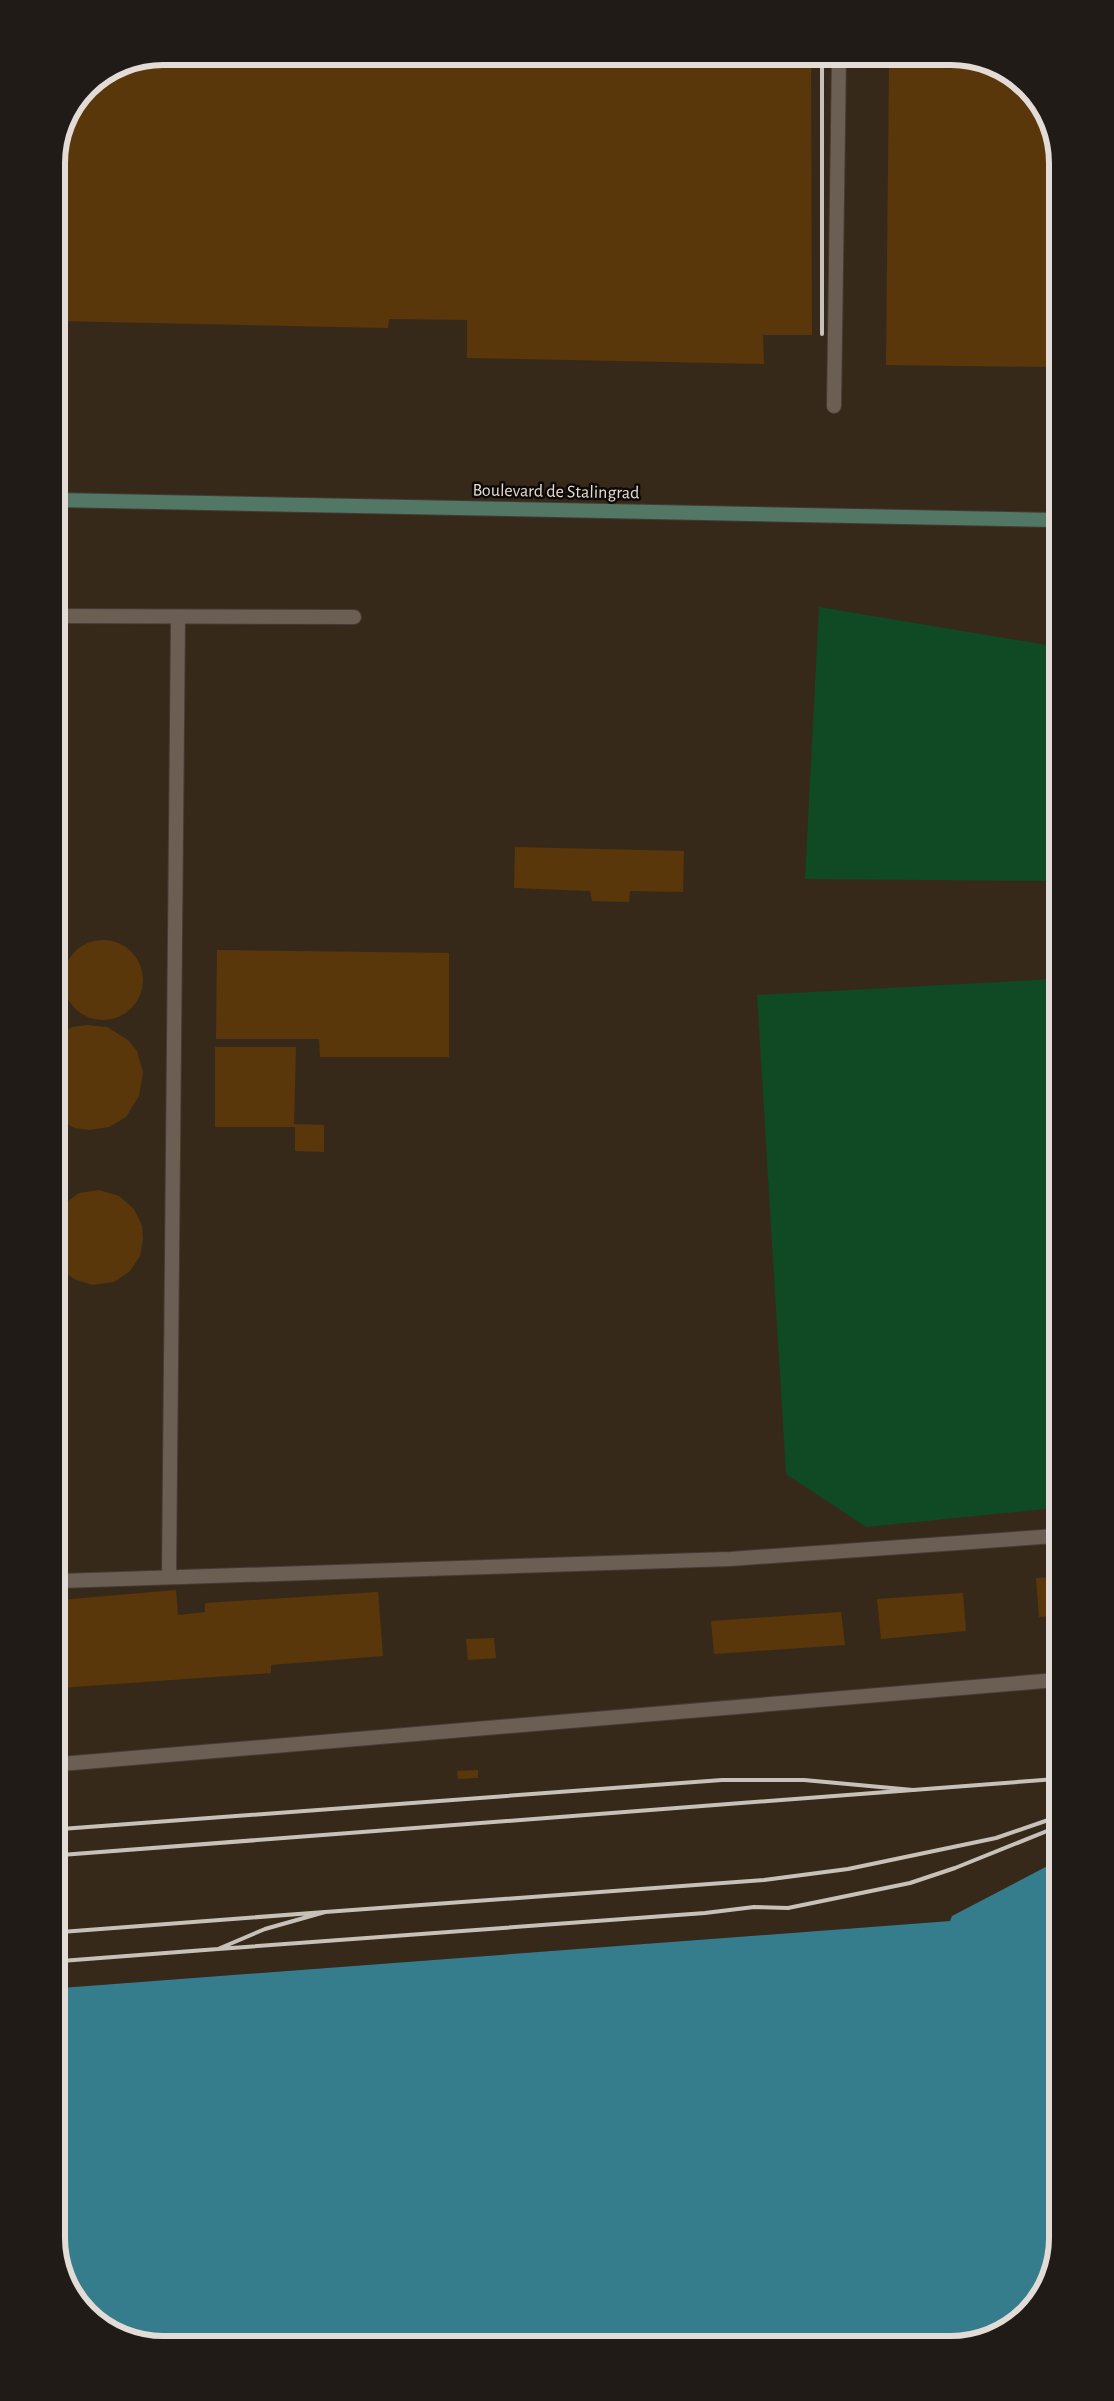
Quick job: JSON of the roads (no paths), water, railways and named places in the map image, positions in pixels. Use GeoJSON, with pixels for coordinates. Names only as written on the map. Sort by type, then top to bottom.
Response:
{"type":"FeatureCollection","features":[{"type":"Feature","properties":{"kind":"main road","name":"Boulevard de Stalingrad"},"geometry":{"type":"LineString","coordinates":[[65,500],[1049,520]]}},
{"type":"Feature","properties":{"kind":"lane"},"geometry":{"type":"LineString","coordinates":[[834,406],[839,65]]}},
{"type":"Feature","properties":{"kind":"lane"},"geometry":{"type":"LineString","coordinates":[[65,616],[354,617]]}},
{"type":"Feature","properties":{"kind":"lane"},"geometry":{"type":"LineString","coordinates":[[169,1577],[178,616]]}},
{"type":"Feature","properties":{"kind":"lane"},"geometry":{"type":"LineString","coordinates":[[65,1580],[730,1559],[1049,1536]]}},
{"type":"Feature","properties":{"kind":"lane"},"geometry":{"type":"LineString","coordinates":[[65,1764],[1049,1681]]}},
{"type":"Feature","properties":{"kind":"water"},"geometry":{"type":"Polygon","coordinates":[[[1049,1865],[1049,2244],[1044,2269],[1029,2298],[1015,2312],[994,2326],[982,2331],[957,2336],[157,2336],[132,2331],[103,2316],[85,2298],[70,2269],[65,2238],[65,1988],[950,1921],[952,1916],[1049,1865]]]}},
{"type":"Feature","properties":{"kind":"railway"},"geometry":{"type":"LineString","coordinates":[[822,65],[822,334]]}},
{"type":"Feature","properties":{"kind":"railway"},"geometry":{"type":"LineString","coordinates":[[65,1829],[722,1780],[804,1780],[913,1790],[65,1855]]}},
{"type":"Feature","properties":{"kind":"railway"},"geometry":{"type":"LineString","coordinates":[[913,1790],[1049,1780]]}},
{"type":"Feature","properties":{"kind":"railway"},"geometry":{"type":"LineString","coordinates":[[325,1912],[764,1880],[848,1869],[996,1838],[1049,1820]]}},
{"type":"Feature","properties":{"kind":"railway"},"geometry":{"type":"LineString","coordinates":[[218,1949],[705,1913],[754,1907],[788,1908],[910,1883],[955,1868],[1049,1830]]}},
{"type":"Feature","properties":{"kind":"railway"},"geometry":{"type":"LineString","coordinates":[[65,1932],[325,1912],[265,1929],[218,1949],[65,1961]]}}]}
